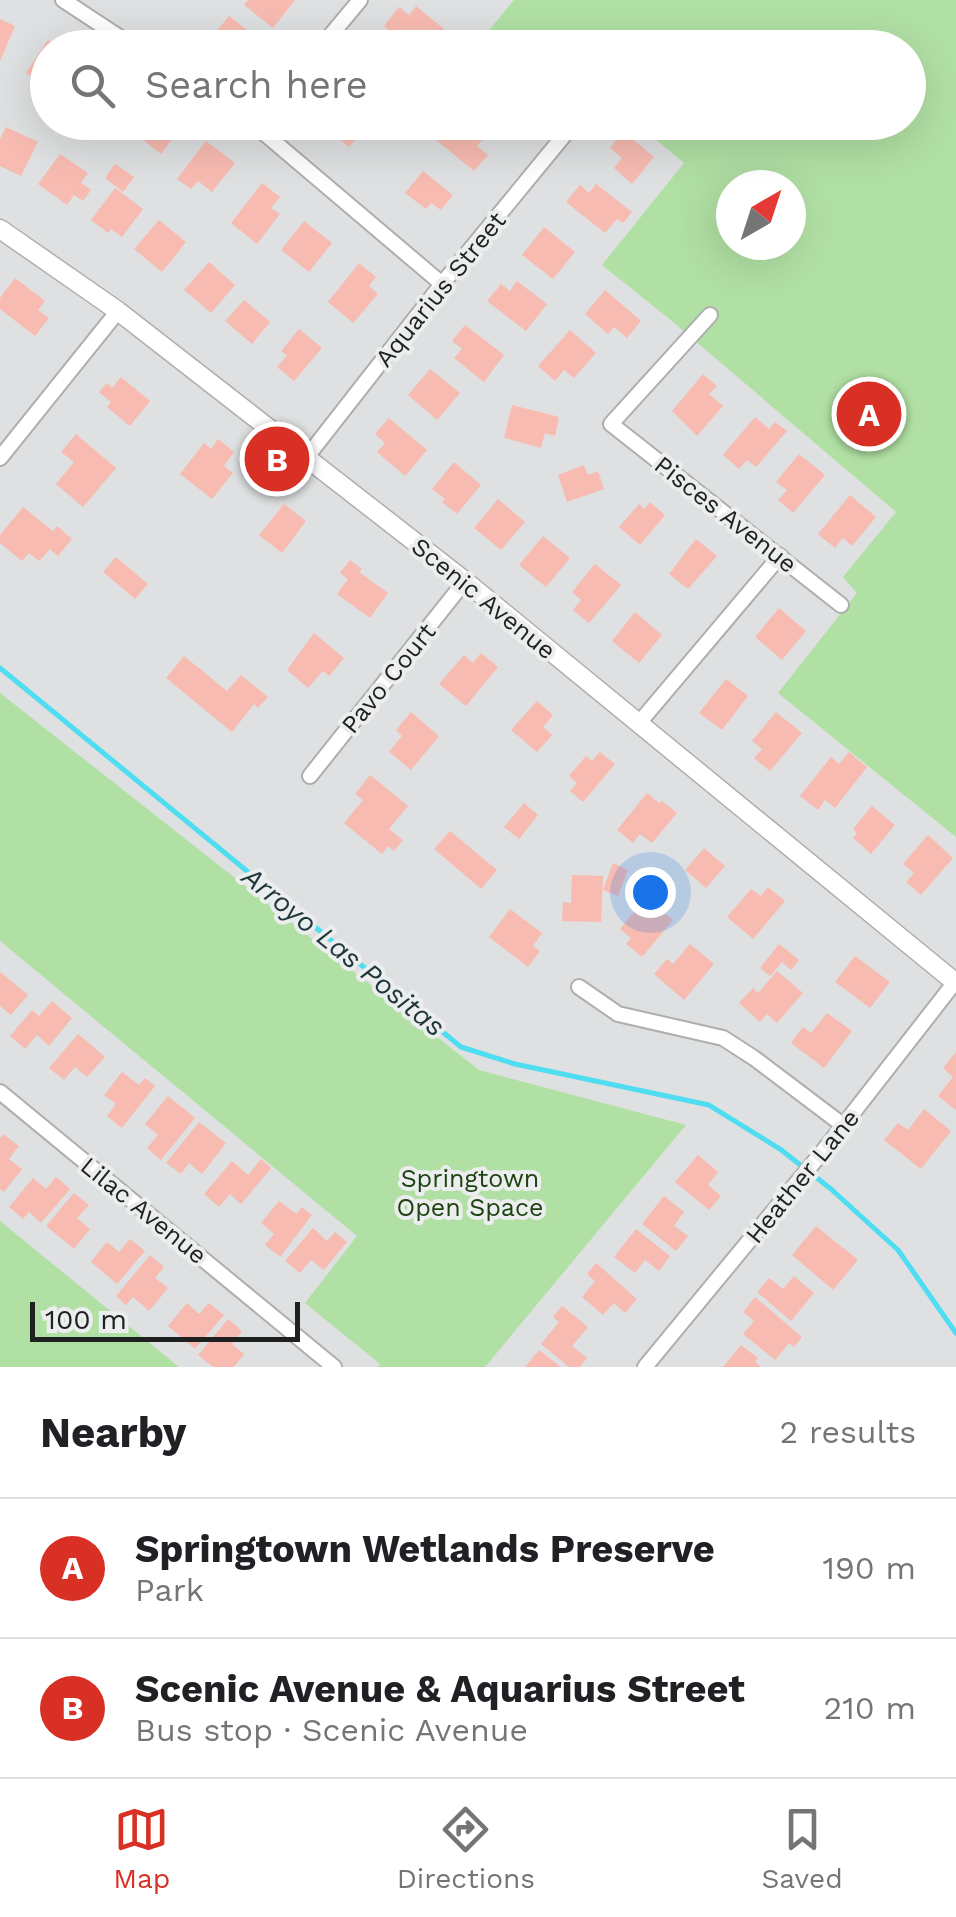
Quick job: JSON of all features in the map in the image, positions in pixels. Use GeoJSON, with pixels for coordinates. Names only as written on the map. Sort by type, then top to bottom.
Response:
{"type":"FeatureCollection","features":[{"type":"Feature","properties":{"kind":"street"},"geometry":{"type":"LineString","coordinates":[[63,0],[109,30]]}},
{"type":"Feature","properties":{"kind":"street"},"geometry":{"type":"LineString","coordinates":[[335,30],[360,0]]}},
{"type":"Feature","properties":{"kind":"street"},"geometry":{"type":"LineString","coordinates":[[274,140],[442,284]]}},
{"type":"Feature","properties":{"kind":"street","name":"Aquarius Street"},"geometry":{"type":"LineString","coordinates":[[306,458],[560,140]]}},
{"type":"Feature","properties":{"kind":"street","name":"Scenic Avenue"},"geometry":{"type":"LineString","coordinates":[[0,229],[118,310],[466,580],[956,983]]}},
{"type":"Feature","properties":{"kind":"street"},"geometry":{"type":"LineString","coordinates":[[0,458],[118,310]]}},
{"type":"Feature","properties":{"kind":"street","name":"Pisces Avenue"},"geometry":{"type":"LineString","coordinates":[[710,315],[611,424],[841,605]]}},
{"type":"Feature","properties":{"kind":"street"},"geometry":{"type":"LineString","coordinates":[[639,723],[780,556]]}},
{"type":"Feature","properties":{"kind":"street","name":"Pavo Court"},"geometry":{"type":"LineString","coordinates":[[310,776],[466,580]]}},
{"type":"Feature","properties":{"kind":"street","name":"Heather Lane"},"geometry":{"type":"LineString","coordinates":[[645,1367],[956,983]]}},
{"type":"Feature","properties":{"kind":"street"},"geometry":{"type":"LineString","coordinates":[[579,987],[618,1014],[723,1038],[844,1126]]}},
{"type":"Feature","properties":{"kind":"street","name":"Lilac Avenue"},"geometry":{"type":"LineString","coordinates":[[0,1092],[334,1367]]}},
{"type":"Feature","properties":{"kind":"green space"},"geometry":{"type":"Polygon","coordinates":[[[514,0],[956,0],[956,837],[778,693],[857,593],[843,577],[896,512],[602,265],[684,163],[656,140],[926,140],[926,30],[489,30],[514,0]]]}},
{"type":"Feature","properties":{"kind":"green space","name":"Springtown Open Space"},"geometry":{"type":"Polygon","coordinates":[[[0,693],[479,1070],[686,1125],[485,1367],[378,1367],[380,1364],[305,1303],[357,1236],[0,941],[0,693]]]}},
{"type":"Feature","properties":{"kind":"green space"},"geometry":{"type":"Polygon","coordinates":[[[0,1221],[179,1367],[0,1367],[0,1221]]]}},
{"type":"Feature","properties":{"kind":"building"},"geometry":{"type":"Polygon","coordinates":[[[248,0],[295,0],[273,28],[244,5],[248,0]]]}},
{"type":"Feature","properties":{"kind":"building"},"geometry":{"type":"Polygon","coordinates":[[[416,6],[444,29],[388,30],[384,26],[399,7],[409,15],[416,6]]]}},
{"type":"Feature","properties":{"kind":"building"},"geometry":{"type":"Polygon","coordinates":[[[229,16],[247,30],[218,30],[229,16]]]}},
{"type":"Feature","properties":{"kind":"building"},"geometry":{"type":"Polygon","coordinates":[[[0,19],[15,26],[0,61],[0,19]]]}},
{"type":"Feature","properties":{"kind":"building"},"geometry":{"type":"Polygon","coordinates":[[[6,127],[38,142],[21,176],[0,166],[0,139],[6,127]]]}},
{"type":"Feature","properties":{"kind":"building"},"geometry":{"type":"Polygon","coordinates":[[[143,140],[171,140],[161,154],[143,140]]]}},
{"type":"Feature","properties":{"kind":"building"},"geometry":{"type":"Polygon","coordinates":[[[436,140],[482,140],[477,146],[488,155],[474,171],[436,140]]]}},
{"type":"Feature","properties":{"kind":"building"},"geometry":{"type":"Polygon","coordinates":[[[616,140],[634,140],[654,157],[632,184],[614,168],[622,158],[610,148],[616,140]]]}},
{"type":"Feature","properties":{"kind":"building"},"geometry":{"type":"Polygon","coordinates":[[[206,141],[235,163],[212,192],[198,181],[191,189],[177,179],[206,141]]]}},
{"type":"Feature","properties":{"kind":"building"},"geometry":{"type":"Polygon","coordinates":[[[60,154],[88,173],[81,183],[91,190],[83,201],[74,195],[67,205],[38,184],[60,154]]]}},
{"type":"Feature","properties":{"kind":"building"},"geometry":{"type":"Polygon","coordinates":[[[115,164],[134,177],[123,192],[105,178],[115,164]]]}},
{"type":"Feature","properties":{"kind":"building"},"geometry":{"type":"Polygon","coordinates":[[[423,171],[453,195],[441,210],[431,203],[426,209],[405,193],[423,171]]]}},
{"type":"Feature","properties":{"kind":"building"},"geometry":{"type":"Polygon","coordinates":[[[262,183],[280,197],[271,208],[280,214],[257,244],[231,223],[262,183]]]}},
{"type":"Feature","properties":{"kind":"building"},"geometry":{"type":"Polygon","coordinates":[[[596,184],[632,212],[623,223],[617,219],[605,233],[566,202],[580,185],[589,193],[596,184]]]}},
{"type":"Feature","properties":{"kind":"building"},"geometry":{"type":"Polygon","coordinates":[[[115,188],[143,209],[122,237],[111,229],[108,233],[91,220],[115,188]]]}},
{"type":"Feature","properties":{"kind":"building"},"geometry":{"type":"Polygon","coordinates":[[[159,220],[186,242],[162,272],[134,249],[159,220]]]}},
{"type":"Feature","properties":{"kind":"building"},"geometry":{"type":"Polygon","coordinates":[[[304,221],[332,243],[309,272],[281,250],[304,221]]]}},
{"type":"Feature","properties":{"kind":"building"},"geometry":{"type":"Polygon","coordinates":[[[544,227],[575,252],[553,279],[522,255],[544,227]]]}},
{"type":"Feature","properties":{"kind":"building"},"geometry":{"type":"Polygon","coordinates":[[[209,262],[235,285],[211,313],[184,290],[209,262]]]}},
{"type":"Feature","properties":{"kind":"building"},"geometry":{"type":"Polygon","coordinates":[[[359,263],[376,277],[369,286],[378,294],[353,323],[328,302],[359,263]]]}},
{"type":"Feature","properties":{"kind":"building"},"geometry":{"type":"Polygon","coordinates":[[[15,278],[45,301],[38,310],[49,318],[35,336],[0,309],[0,298],[15,278]]]}},
{"type":"Feature","properties":{"kind":"building"},"geometry":{"type":"Polygon","coordinates":[[[517,281],[547,304],[526,331],[487,301],[501,284],[510,291],[517,281]]]}},
{"type":"Feature","properties":{"kind":"building"},"geometry":{"type":"Polygon","coordinates":[[[605,290],[641,321],[627,338],[614,327],[608,334],[585,314],[605,290]]]}},
{"type":"Feature","properties":{"kind":"building"},"geometry":{"type":"Polygon","coordinates":[[[244,300],[270,322],[252,344],[225,321],[244,300]]]}},
{"type":"Feature","properties":{"kind":"building"},"geometry":{"type":"Polygon","coordinates":[[[465,325],[504,355],[484,382],[454,358],[462,349],[452,341],[465,325]]]}},
{"type":"Feature","properties":{"kind":"building"},"geometry":{"type":"Polygon","coordinates":[[[299,329],[322,348],[294,381],[277,367],[287,355],[281,351],[299,329]]]}},
{"type":"Feature","properties":{"kind":"building"},"geometry":{"type":"Polygon","coordinates":[[[570,330],[596,353],[574,378],[564,370],[555,381],[538,366],[570,330]]]}},
{"type":"Feature","properties":{"kind":"building"},"geometry":{"type":"Polygon","coordinates":[[[430,369],[460,393],[437,420],[408,395],[430,369]]]}},
{"type":"Feature","properties":{"kind":"building"},"geometry":{"type":"Polygon","coordinates":[[[703,374],[717,386],[709,394],[723,406],[697,436],[672,411],[703,374]]]}},
{"type":"Feature","properties":{"kind":"building"},"geometry":{"type":"Polygon","coordinates":[[[121,377],[150,401],[130,426],[107,407],[111,402],[99,392],[107,383],[112,388],[121,377]]]}},
{"type":"Feature","properties":{"kind":"building"},"geometry":{"type":"Polygon","coordinates":[[[512,405],[559,417],[555,436],[545,433],[541,448],[504,438],[512,405]]]}},
{"type":"Feature","properties":{"kind":"building"},"geometry":{"type":"Polygon","coordinates":[[[755,417],[769,429],[775,422],[787,431],[756,467],[747,460],[739,469],[723,455],[755,417]]]}},
{"type":"Feature","properties":{"kind":"building"},"geometry":{"type":"Polygon","coordinates":[[[389,418],[427,450],[405,476],[377,452],[385,443],[375,434],[389,418]]]}},
{"type":"Feature","properties":{"kind":"building"},"geometry":{"type":"Polygon","coordinates":[[[76,434],[116,468],[83,507],[56,484],[74,462],[61,452],[76,434]]]}},
{"type":"Feature","properties":{"kind":"building"},"geometry":{"type":"Polygon","coordinates":[[[218,439],[234,452],[224,466],[233,473],[212,499],[180,474],[204,443],[211,449],[218,439]]]}},
{"type":"Feature","properties":{"kind":"building"},"geometry":{"type":"Polygon","coordinates":[[[799,454],[825,475],[793,513],[778,500],[787,490],[776,482],[799,454]]]}},
{"type":"Feature","properties":{"kind":"building"},"geometry":{"type":"Polygon","coordinates":[[[454,462],[481,485],[457,514],[432,489],[454,462]]]}},
{"type":"Feature","properties":{"kind":"building"},"geometry":{"type":"Polygon","coordinates":[[[584,465],[588,475],[598,471],[604,489],[567,502],[558,475],[584,465]]]}},
{"type":"Feature","properties":{"kind":"building"},"geometry":{"type":"Polygon","coordinates":[[[850,495],[876,517],[852,546],[843,538],[835,548],[818,534],[850,495]]]}},
{"type":"Feature","properties":{"kind":"building"},"geometry":{"type":"Polygon","coordinates":[[[498,499],[525,522],[501,550],[474,528],[498,499]]]}},
{"type":"Feature","properties":{"kind":"building"},"geometry":{"type":"Polygon","coordinates":[[[650,502],[665,515],[640,545],[619,527],[639,504],[644,509],[650,502]]]}},
{"type":"Feature","properties":{"kind":"building"},"geometry":{"type":"Polygon","coordinates":[[[284,504],[306,521],[282,553],[259,535],[284,504]]]}},
{"type":"Feature","properties":{"kind":"building"},"geometry":{"type":"Polygon","coordinates":[[[23,507],[53,531],[57,526],[72,539],[58,556],[50,549],[39,561],[29,553],[22,561],[0,543],[0,535],[23,507]]]}},
{"type":"Feature","properties":{"kind":"building"},"geometry":{"type":"Polygon","coordinates":[[[543,536],[570,558],[546,587],[519,565],[543,536]]]}},
{"type":"Feature","properties":{"kind":"building"},"geometry":{"type":"Polygon","coordinates":[[[696,539],[717,556],[688,589],[669,574],[696,539]]]}},
{"type":"Feature","properties":{"kind":"building"},"geometry":{"type":"Polygon","coordinates":[[[116,557],[148,584],[135,599],[103,572],[116,557]]]}},
{"type":"Feature","properties":{"kind":"building"},"geometry":{"type":"Polygon","coordinates":[[[350,560],[362,569],[359,572],[388,593],[370,618],[337,594],[348,579],[340,573],[350,560]]]}},
{"type":"Feature","properties":{"kind":"building"},"geometry":{"type":"Polygon","coordinates":[[[595,564],[621,585],[589,623],[573,610],[581,600],[572,592],[595,564]]]}},
{"type":"Feature","properties":{"kind":"building"},"geometry":{"type":"Polygon","coordinates":[[[779,608],[806,631],[782,660],[755,637],[779,608]]]}},
{"type":"Feature","properties":{"kind":"building"},"geometry":{"type":"Polygon","coordinates":[[[635,612],[662,635],[639,663],[612,641],[635,612]]]}},
{"type":"Feature","properties":{"kind":"building"},"geometry":{"type":"Polygon","coordinates":[[[314,633],[344,658],[329,676],[323,671],[308,688],[287,670],[314,633]]]}},
{"type":"Feature","properties":{"kind":"building"},"geometry":{"type":"Polygon","coordinates":[[[481,653],[498,667],[466,706],[439,684],[464,655],[473,663],[481,653]]]}},
{"type":"Feature","properties":{"kind":"building"},"geometry":{"type":"Polygon","coordinates":[[[184,656],[227,691],[241,675],[268,697],[258,708],[254,704],[232,732],[166,678],[184,656]]]}},
{"type":"Feature","properties":{"kind":"building"},"geometry":{"type":"Polygon","coordinates":[[[726,679],[748,696],[722,730],[699,713],[726,679]]]}},
{"type":"Feature","properties":{"kind":"building"},"geometry":{"type":"Polygon","coordinates":[[[537,701],[553,715],[543,727],[552,735],[537,752],[511,730],[537,701]]]}},
{"type":"Feature","properties":{"kind":"building"},"geometry":{"type":"Polygon","coordinates":[[[411,712],[439,736],[411,770],[389,752],[402,736],[396,730],[411,712]]]}},
{"type":"Feature","properties":{"kind":"building"},"geometry":{"type":"Polygon","coordinates":[[[776,712],[802,733],[770,771],[754,758],[762,749],[752,741],[776,712]]]}},
{"type":"Feature","properties":{"kind":"building"},"geometry":{"type":"Polygon","coordinates":[[[600,752],[615,764],[583,802],[570,791],[577,783],[569,776],[586,756],[592,761],[600,752]]]}},
{"type":"Feature","properties":{"kind":"building"},"geometry":{"type":"Polygon","coordinates":[[[849,752],[867,767],[835,808],[825,800],[818,810],[800,796],[831,757],[839,764],[849,752]]]}},
{"type":"Feature","properties":{"kind":"building"},"geometry":{"type":"Polygon","coordinates":[[[370,775],[408,806],[389,829],[403,840],[394,851],[388,846],[382,854],[344,823],[363,800],[355,794],[370,775]]]}},
{"type":"Feature","properties":{"kind":"building"},"geometry":{"type":"Polygon","coordinates":[[[647,793],[677,813],[652,843],[640,834],[633,843],[617,830],[647,793]]]}},
{"type":"Feature","properties":{"kind":"building"},"geometry":{"type":"Polygon","coordinates":[[[524,803],[538,815],[519,839],[504,827],[524,803]]]}},
{"type":"Feature","properties":{"kind":"building"},"geometry":{"type":"Polygon","coordinates":[[[872,806],[895,825],[871,854],[853,838],[857,833],[853,829],[872,806]]]}},
{"type":"Feature","properties":{"kind":"building"},"geometry":{"type":"Polygon","coordinates":[[[450,831],[497,870],[481,889],[434,849],[450,831]]]}},
{"type":"Feature","properties":{"kind":"building"},"geometry":{"type":"Polygon","coordinates":[[[928,835],[953,858],[921,895],[906,882],[914,873],[903,864],[928,835]]]}},
{"type":"Feature","properties":{"kind":"building"},"geometry":{"type":"Polygon","coordinates":[[[704,848],[725,866],[706,888],[685,870],[704,848]]]}},
{"type":"Feature","properties":{"kind":"building"},"geometry":{"type":"Polygon","coordinates":[[[613,863],[628,870],[618,896],[603,890],[613,863]]]}},
{"type":"Feature","properties":{"kind":"building"},"geometry":{"type":"Polygon","coordinates":[[[572,875],[603,876],[601,922],[562,921],[563,902],[571,903],[572,875]]]}},
{"type":"Feature","properties":{"kind":"building"},"geometry":{"type":"Polygon","coordinates":[[[768,887],[785,901],[753,939],[727,917],[751,889],[761,896],[768,887]]]}},
{"type":"Feature","properties":{"kind":"building"},"geometry":{"type":"Polygon","coordinates":[[[646,898],[673,920],[642,957],[626,944],[631,938],[620,929],[646,898]]]}},
{"type":"Feature","properties":{"kind":"building"},"geometry":{"type":"Polygon","coordinates":[[[510,909],[542,933],[533,946],[540,951],[528,967],[489,937],[510,909]]]}},
{"type":"Feature","properties":{"kind":"building"},"geometry":{"type":"Polygon","coordinates":[[[690,944],[714,964],[684,1000],[654,974],[667,959],[673,964],[690,944]]]}},
{"type":"Feature","properties":{"kind":"building"},"geometry":{"type":"Polygon","coordinates":[[[779,944],[799,960],[791,970],[782,962],[770,976],[760,968],[779,944]]]}},
{"type":"Feature","properties":{"kind":"building"},"geometry":{"type":"Polygon","coordinates":[[[855,956],[890,982],[870,1008],[835,982],[855,956]]]}},
{"type":"Feature","properties":{"kind":"building"},"geometry":{"type":"Polygon","coordinates":[[[777,971],[803,993],[777,1023],[767,1014],[760,1022],[739,1003],[753,988],[758,993],[777,971]]]}},
{"type":"Feature","properties":{"kind":"building"},"geometry":{"type":"Polygon","coordinates":[[[0,972],[28,995],[11,1015],[0,1006],[0,972]]]}},
{"type":"Feature","properties":{"kind":"building"},"geometry":{"type":"Polygon","coordinates":[[[52,1001],[72,1018],[49,1046],[37,1035],[25,1049],[10,1036],[32,1010],[39,1016],[52,1001]]]}},
{"type":"Feature","properties":{"kind":"building"},"geometry":{"type":"Polygon","coordinates":[[[827,1013],[852,1031],[824,1068],[791,1043],[803,1027],[811,1033],[827,1013]]]}},
{"type":"Feature","properties":{"kind":"building"},"geometry":{"type":"Polygon","coordinates":[[[78,1034],[105,1057],[87,1077],[75,1067],[64,1080],[49,1068],[78,1034]]]}},
{"type":"Feature","properties":{"kind":"building"},"geometry":{"type":"Polygon","coordinates":[[[956,1052],[956,1110],[938,1096],[953,1077],[943,1068],[956,1052]]]}},
{"type":"Feature","properties":{"kind":"building"},"geometry":{"type":"Polygon","coordinates":[[[122,1072],[139,1085],[145,1078],[155,1086],[122,1128],[107,1116],[116,1104],[104,1095],[122,1072]]]}},
{"type":"Feature","properties":{"kind":"building"},"geometry":{"type":"Polygon","coordinates":[[[168,1096],[195,1118],[161,1160],[147,1148],[158,1135],[145,1124],[168,1096]]]}},
{"type":"Feature","properties":{"kind":"building"},"geometry":{"type":"Polygon","coordinates":[[[924,1109],[951,1131],[921,1169],[884,1140],[898,1123],[908,1130],[924,1109]]]}},
{"type":"Feature","properties":{"kind":"building"},"geometry":{"type":"Polygon","coordinates":[[[199,1122],[226,1143],[202,1174],[189,1163],[181,1174],[166,1163],[199,1122]]]}},
{"type":"Feature","properties":{"kind":"building"},"geometry":{"type":"Polygon","coordinates":[[[3,1134],[19,1146],[9,1159],[22,1169],[4,1192],[0,1189],[3,1134]]]}},
{"type":"Feature","properties":{"kind":"building"},"geometry":{"type":"Polygon","coordinates":[[[698,1155],[718,1172],[708,1185],[721,1196],[709,1210],[675,1182],[698,1155]]]}},
{"type":"Feature","properties":{"kind":"building"},"geometry":{"type":"Polygon","coordinates":[[[261,1159],[271,1168],[241,1204],[230,1194],[219,1207],[204,1194],[232,1161],[248,1175],[261,1159]]]}},
{"type":"Feature","properties":{"kind":"building"},"geometry":{"type":"Polygon","coordinates":[[[56,1177],[70,1189],[41,1223],[29,1212],[23,1219],[9,1207],[33,1178],[46,1189],[56,1177]]]}},
{"type":"Feature","properties":{"kind":"building"},"geometry":{"type":"Polygon","coordinates":[[[74,1193],[89,1205],[77,1218],[90,1229],[74,1249],[46,1226],[74,1193]]]}},
{"type":"Feature","properties":{"kind":"building"},"geometry":{"type":"Polygon","coordinates":[[[664,1196],[684,1212],[674,1226],[688,1236],[676,1251],[642,1224],[664,1196]]]}},
{"type":"Feature","properties":{"kind":"building"},"geometry":{"type":"Polygon","coordinates":[[[279,1201],[296,1214],[302,1207],[312,1215],[280,1257],[265,1245],[274,1234],[261,1223],[279,1201]]]}},
{"type":"Feature","properties":{"kind":"building"},"geometry":{"type":"Polygon","coordinates":[[[816,1226],[858,1260],[833,1290],[792,1255],[816,1226]]]}},
{"type":"Feature","properties":{"kind":"building"},"geometry":{"type":"Polygon","coordinates":[[[313,1228],[327,1241],[335,1232],[347,1242],[324,1270],[311,1260],[300,1273],[285,1261],[313,1228]]]}},
{"type":"Feature","properties":{"kind":"building"},"geometry":{"type":"Polygon","coordinates":[[[636,1229],[670,1256],[659,1271],[645,1260],[635,1273],[614,1257],[636,1229]]]}},
{"type":"Feature","properties":{"kind":"building"},"geometry":{"type":"Polygon","coordinates":[[[130,1239],[145,1251],[117,1284],[91,1262],[107,1242],[119,1252],[130,1239]]]}},
{"type":"Feature","properties":{"kind":"building"},"geometry":{"type":"Polygon","coordinates":[[[150,1255],[164,1267],[155,1278],[168,1288],[149,1311],[133,1297],[126,1305],[116,1296],[150,1255]]]}},
{"type":"Feature","properties":{"kind":"building"},"geometry":{"type":"Polygon","coordinates":[[[596,1263],[637,1299],[625,1313],[614,1303],[603,1315],[582,1297],[595,1281],[587,1274],[596,1263]]]}},
{"type":"Feature","properties":{"kind":"building"},"geometry":{"type":"Polygon","coordinates":[[[794,1276],[814,1293],[791,1321],[757,1292],[769,1278],[783,1289],[794,1276]]]}},
{"type":"Feature","properties":{"kind":"building"},"geometry":{"type":"Polygon","coordinates":[[[755,1297],[802,1337],[794,1347],[789,1343],[775,1360],[743,1334],[754,1321],[743,1312],[755,1297]]]}},
{"type":"Feature","properties":{"kind":"building"},"geometry":{"type":"Polygon","coordinates":[[[187,1303],[199,1314],[209,1303],[224,1315],[195,1349],[168,1326],[187,1303]]]}},
{"type":"Feature","properties":{"kind":"building"},"geometry":{"type":"Polygon","coordinates":[[[562,1306],[588,1327],[572,1346],[587,1358],[580,1367],[569,1367],[541,1344],[559,1322],[553,1317],[562,1306]]]}},
{"type":"Feature","properties":{"kind":"building"},"geometry":{"type":"Polygon","coordinates":[[[228,1319],[242,1331],[232,1344],[244,1354],[234,1367],[213,1367],[198,1355],[228,1319]]]}},
{"type":"Feature","properties":{"kind":"building"},"geometry":{"type":"Polygon","coordinates":[[[741,1345],[758,1358],[755,1362],[761,1367],[723,1367],[741,1345]]]}},
{"type":"Feature","properties":{"kind":"building"},"geometry":{"type":"Polygon","coordinates":[[[539,1350],[561,1367],[525,1367],[539,1350]]]}},
{"type":"Feature","properties":{"kind":"waterway","name":"Arroyo Las Positas"},"geometry":{"type":"LineString","coordinates":[[0,668],[461,1047],[515,1064],[709,1105],[780,1149],[898,1250],[956,1333]]}},
{"type":"Feature","properties":{"kind":"place","name":"Springtown Wetlands Preserve"},"geometry":{"type":"Point","coordinates":[869,414]}},
{"type":"Feature","properties":{"kind":"place","name":"Scenic Avenue & Aquarius Street"},"geometry":{"type":"Point","coordinates":[277,459]}}]}
